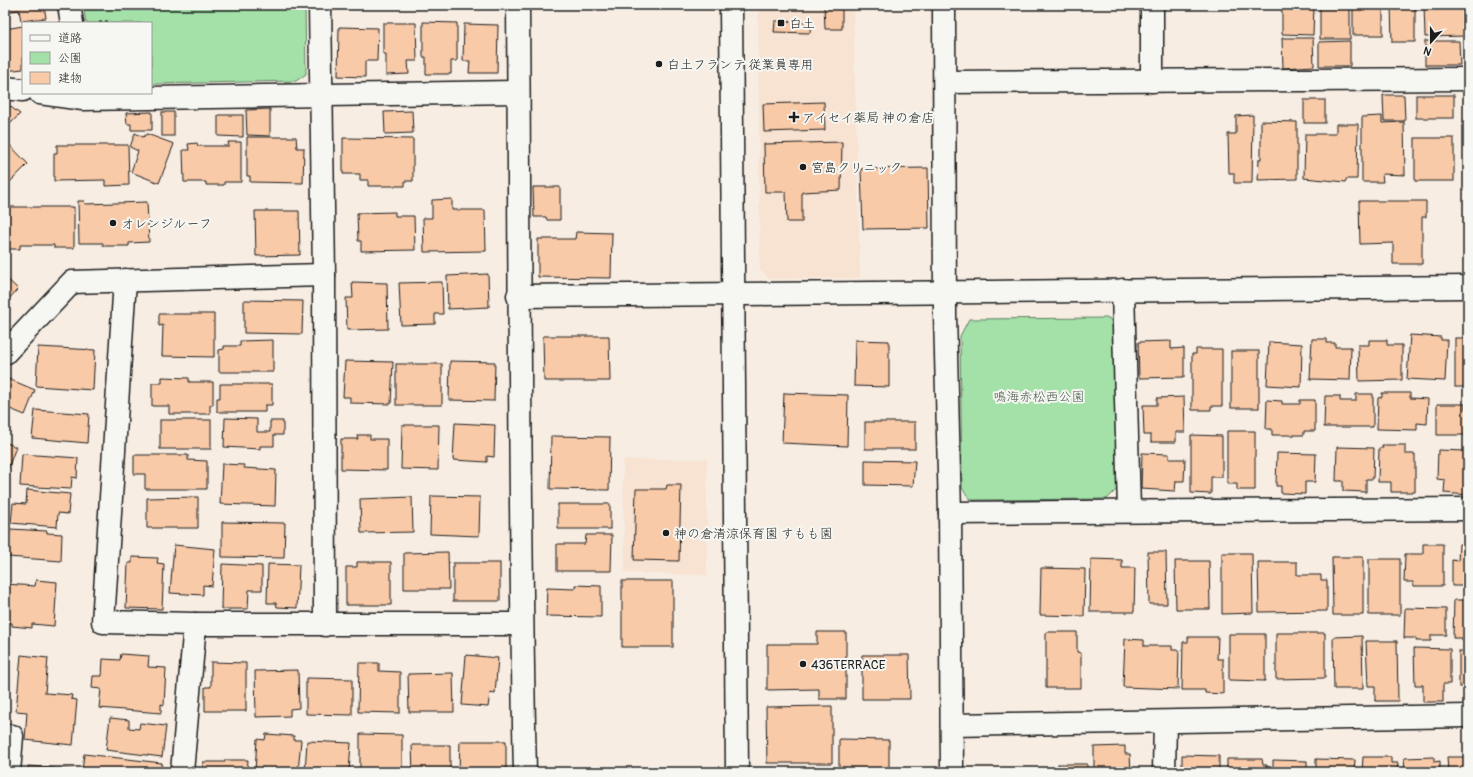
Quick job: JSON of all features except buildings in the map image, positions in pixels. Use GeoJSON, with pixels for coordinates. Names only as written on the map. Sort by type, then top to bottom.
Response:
{"type":"FeatureCollection","features":[{"type":"Feature","properties":{"kind":"street"},"geometry":{"type":"LineString","coordinates":[[69,5],[72,22]]}},
{"type":"Feature","properties":{"kind":"street"},"geometry":{"type":"LineString","coordinates":[[320,5],[320,94],[324,275],[325,625]]}},
{"type":"Feature","properties":{"kind":"street"},"geometry":{"type":"LineString","coordinates":[[518,5],[518,296],[521,624],[525,772]]}},
{"type":"Feature","properties":{"kind":"street"},"geometry":{"type":"LineString","coordinates":[[731,5],[737,772]]}},
{"type":"Feature","properties":{"kind":"street"},"geometry":{"type":"LineString","coordinates":[[944,5],[945,294],[950,512],[952,772]]}},
{"type":"Feature","properties":{"kind":"street"},"geometry":{"type":"LineString","coordinates":[[1152,5],[1152,81]]}},
{"type":"Feature","properties":{"kind":"street"},"geometry":{"type":"LineString","coordinates":[[945,82],[1468,79]]}},
{"type":"Feature","properties":{"kind":"street"},"geometry":{"type":"LineString","coordinates":[[5,88],[22,90]]}},
{"type":"Feature","properties":{"kind":"street"},"geometry":{"type":"LineString","coordinates":[[54,94],[82,96],[518,92]]}},
{"type":"Feature","properties":{"kind":"street"},"geometry":{"type":"LineString","coordinates":[[5,353],[72,282],[324,275]]}},
{"type":"Feature","properties":{"kind":"street"},"geometry":{"type":"LineString","coordinates":[[125,280],[103,622],[325,625],[521,624]]}},
{"type":"Feature","properties":{"kind":"street"},"geometry":{"type":"LineString","coordinates":[[518,296],[945,294],[1123,290],[1468,287]]}},
{"type":"Feature","properties":{"kind":"street"},"geometry":{"type":"LineString","coordinates":[[1123,290],[1129,510]]}},
{"type":"Feature","properties":{"kind":"street"},"geometry":{"type":"LineString","coordinates":[[950,512],[1468,509]]}},
{"type":"Feature","properties":{"kind":"street"},"geometry":{"type":"LineString","coordinates":[[182,772],[195,624]]}},
{"type":"Feature","properties":{"kind":"street"},"geometry":{"type":"LineString","coordinates":[[952,726],[1468,716]]}},
{"type":"Feature","properties":{"kind":"street"},"geometry":{"type":"LineString","coordinates":[[1164,772],[1165,722]]}},
{"type":"Feature","properties":{"kind":"street"},"geometry":{"type":"LineString","coordinates":[[5,736],[12,736],[9,772]]}},
{"type":"Feature","properties":{"kind":"path"},"geometry":{"type":"LineString","coordinates":[[104,22],[111,21]]}},
{"type":"Feature","properties":{"kind":"shaded area"},"geometry":{"type":"Polygon","coordinates":[[[758,5],[853,5],[860,278],[770,279],[760,270],[758,5]]]}},
{"type":"Feature","properties":{"kind":"shaded area","name":"神の倉清涼保育園 すもも園"},"geometry":{"type":"Polygon","coordinates":[[[707,459],[707,575],[625,573],[623,460],[707,459]]]}},
{"type":"Feature","properties":{"kind":"green space"},"geometry":{"type":"Polygon","coordinates":[[[83,5],[305,5],[306,74],[296,81],[152,84],[152,22],[86,22],[83,5]]]}},
{"type":"Feature","properties":{"kind":"green space","name":"鳴海赤松西公園"},"geometry":{"type":"Polygon","coordinates":[[[1109,318],[1115,328],[1118,488],[1107,499],[973,500],[969,498],[962,488],[960,336],[969,319],[1109,318]]]}},
{"type":"Feature","properties":{"kind":"place","name":"白土"},"geometry":{"type":"Point","coordinates":[781,23]}},
{"type":"Feature","properties":{"kind":"place","name":"白土フランテ 従業員専用"},"geometry":{"type":"Point","coordinates":[659,64]}},
{"type":"Feature","properties":{"kind":"place","name":"アイセイ薬局 神の倉店"},"geometry":{"type":"Point","coordinates":[794,117]}},
{"type":"Feature","properties":{"kind":"place","name":"宮島クリニック"},"geometry":{"type":"Point","coordinates":[803,167]}},
{"type":"Feature","properties":{"kind":"place","name":"オレンジルーフ"},"geometry":{"type":"Point","coordinates":[113,223]}},
{"type":"Feature","properties":{"kind":"place","name":"神の倉清涼保育園 すもも園"},"geometry":{"type":"Point","coordinates":[666,533]}},
{"type":"Feature","properties":{"kind":"place","name":"436TERRACE"},"geometry":{"type":"Point","coordinates":[803,664]}}]}
